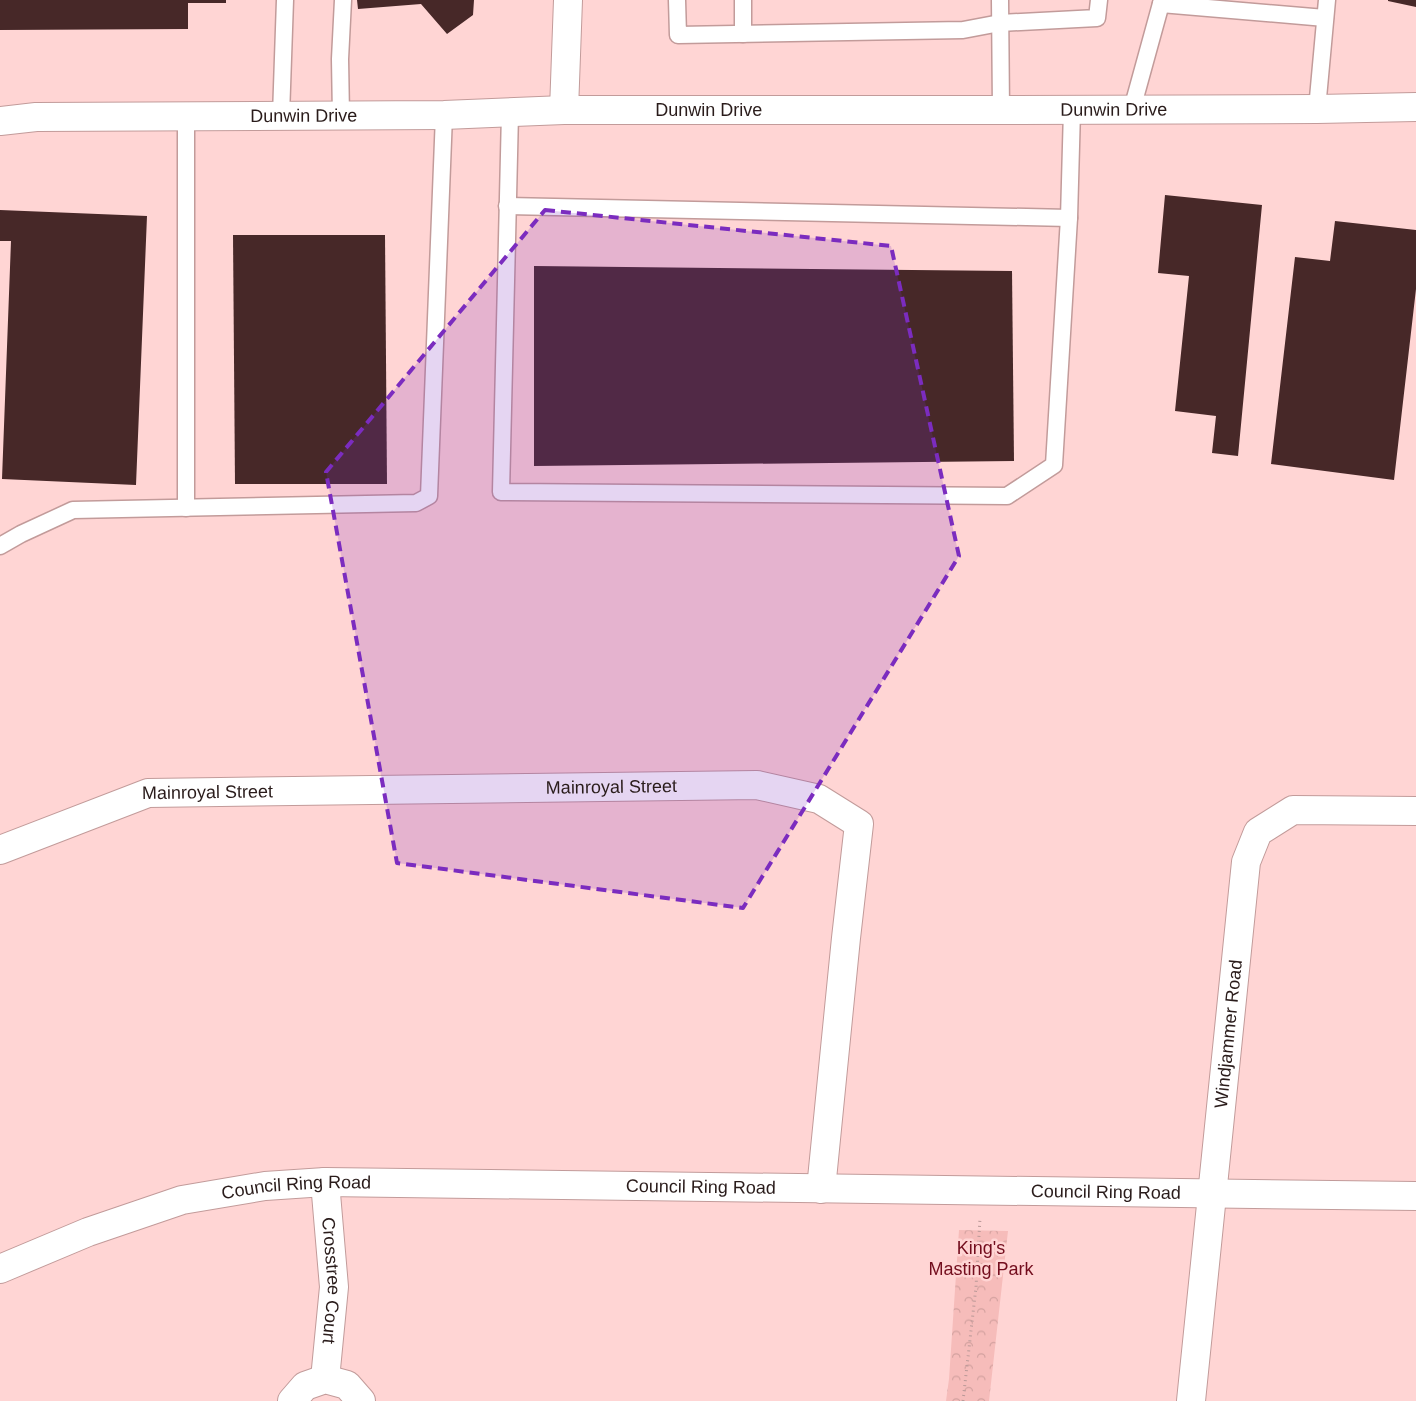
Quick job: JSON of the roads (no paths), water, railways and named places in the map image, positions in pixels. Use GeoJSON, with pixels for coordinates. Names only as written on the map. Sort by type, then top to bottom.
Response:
{"type":"FeatureCollection","features":[{"type":"Feature","properties":{"kind":"street"},"geometry":{"type":"LineString","coordinates":[[564,110],[568,0]]}},
{"type":"Feature","properties":{"kind":"street","name":"Dunwin Drive"},"geometry":{"type":"LineString","coordinates":[[0,121],[36,117],[340,116],[510,113],[564,110],[1132,110],[1416,107]]}},
{"type":"Feature","properties":{"kind":"street","name":"Mainroyal Street"},"geometry":{"type":"LineString","coordinates":[[0,850],[148,793],[757,785],[819,799],[859,824],[821,1189]]}},
{"type":"Feature","properties":{"kind":"street","name":"Windjammer Road"},"geometry":{"type":"LineString","coordinates":[[1191,1401],[1246,862],[1258,832],[1293,810],[1416,811]]}},
{"type":"Feature","properties":{"kind":"street","name":"Council Ring Road"},"geometry":{"type":"LineString","coordinates":[[0,1269],[88,1232],[182,1200],[265,1186],[324,1182],[1416,1196]]}},
{"type":"Feature","properties":{"kind":"street","name":"Crosstree Court"},"geometry":{"type":"LineString","coordinates":[[324,1182],[334,1288],[326,1380]]}},
{"type":"Feature","properties":{"kind":"street"},"geometry":{"type":"LineString","coordinates":[[292,1401],[305,1386],[326,1380],[347,1385],[361,1401]]}},
{"type":"Feature","properties":{"kind":"lane"},"geometry":{"type":"LineString","coordinates":[[281,116],[285,0]]}},
{"type":"Feature","properties":{"kind":"lane"},"geometry":{"type":"LineString","coordinates":[[340,116],[343,0]]}},
{"type":"Feature","properties":{"kind":"lane"},"geometry":{"type":"LineString","coordinates":[[677,0],[678,34],[963,30],[1000,23],[1097,18],[1099,0]]}},
{"type":"Feature","properties":{"kind":"lane"},"geometry":{"type":"LineString","coordinates":[[743,0],[743,34]]}},
{"type":"Feature","properties":{"kind":"lane"},"geometry":{"type":"LineString","coordinates":[[1000,0],[1001,110]]}},
{"type":"Feature","properties":{"kind":"lane"},"geometry":{"type":"LineString","coordinates":[[1317,109],[1327,0]]}},
{"type":"Feature","properties":{"kind":"lane"},"geometry":{"type":"LineString","coordinates":[[1132,110],[1161,2],[1325,18]]}},
{"type":"Feature","properties":{"kind":"lane"},"geometry":{"type":"LineString","coordinates":[[510,113],[501,492],[1007,496],[1054,465],[1072,110]]}},
{"type":"Feature","properties":{"kind":"lane"},"geometry":{"type":"LineString","coordinates":[[0,546],[73,510],[416,503],[429,496],[444,114]]}},
{"type":"Feature","properties":{"kind":"lane"},"geometry":{"type":"LineString","coordinates":[[186,117],[186,508]]}},
{"type":"Feature","properties":{"kind":"lane"},"geometry":{"type":"LineString","coordinates":[[507,206],[1068,218]]}},
{"type":"Feature","properties":{"kind":"park label","name":"King's Masting Park"},"geometry":{"type":"Point","coordinates":[981,1258]}}]}
